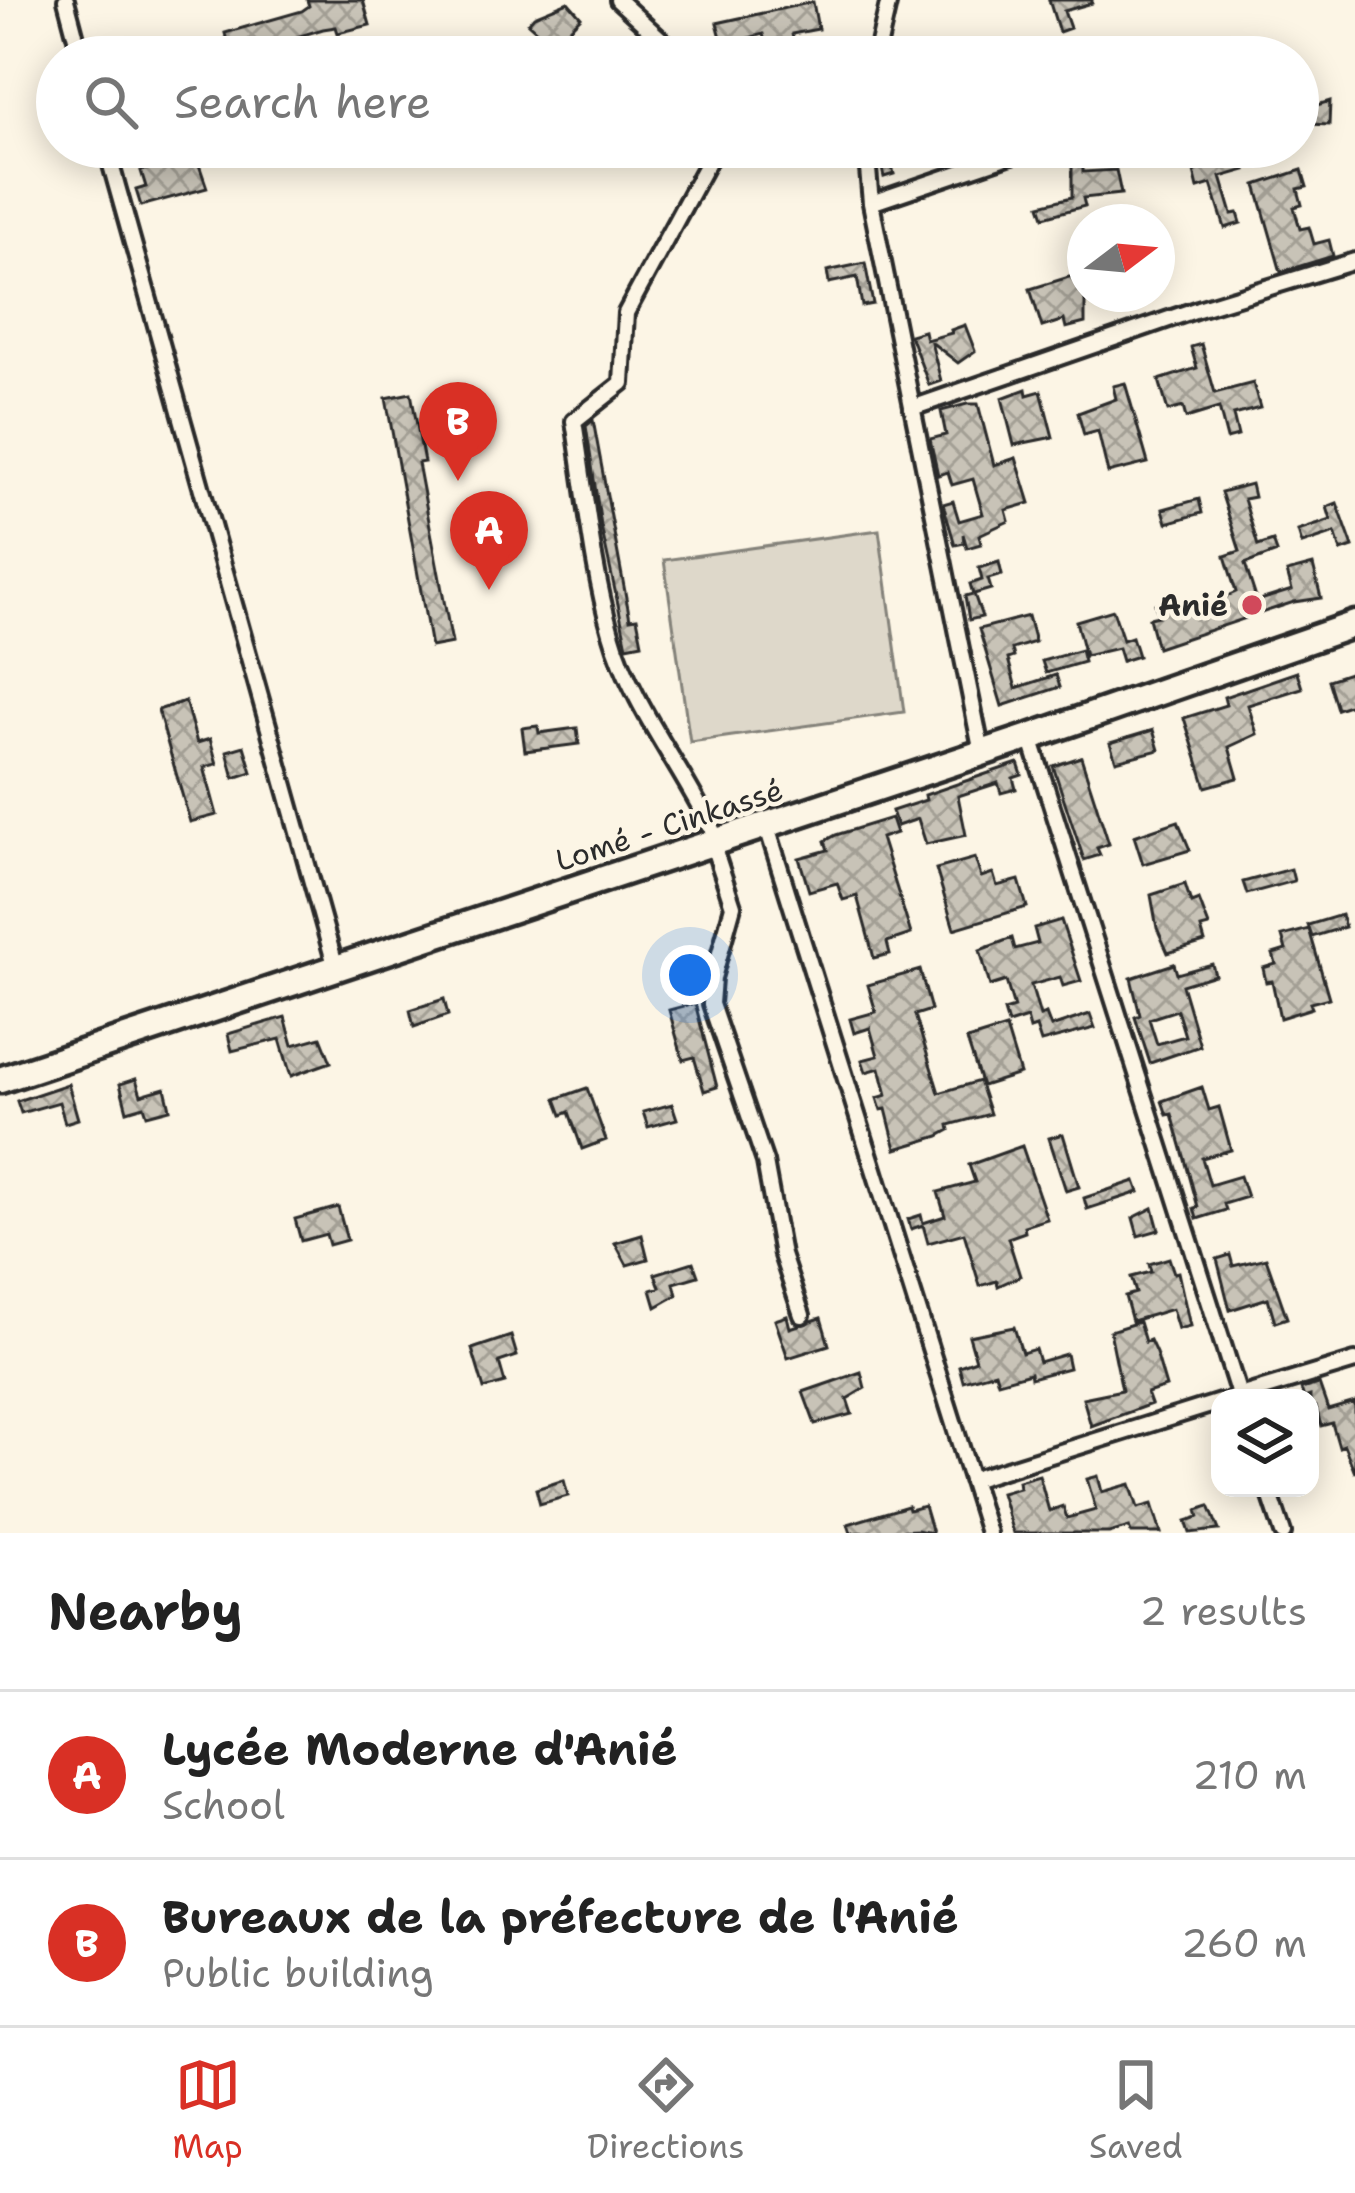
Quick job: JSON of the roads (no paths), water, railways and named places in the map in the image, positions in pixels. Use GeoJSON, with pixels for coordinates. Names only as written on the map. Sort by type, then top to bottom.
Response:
{"type":"FeatureCollection","features":[{"type":"Feature","properties":{"kind":"highway","name":"Lomé - Cinkassé"},"geometry":{"type":"LineString","coordinates":[[0,1080],[1355,624]]}},
{"type":"Feature","properties":{"kind":"street"},"geometry":{"type":"LineString","coordinates":[[66,0],[75,36]]}},
{"type":"Feature","properties":{"kind":"street"},"geometry":{"type":"LineString","coordinates":[[619,0],[658,36]]}},
{"type":"Feature","properties":{"kind":"street"},"geometry":{"type":"LineString","coordinates":[[881,36],[889,0]]}},
{"type":"Feature","properties":{"kind":"street"},"geometry":{"type":"LineString","coordinates":[[112,168],[336,968]]}},
{"type":"Feature","properties":{"kind":"street"},"geometry":{"type":"LineString","coordinates":[[705,168],[626,314],[622,383],[574,421],[611,634],[636,695],[672,760],[695,790],[733,906],[713,977],[711,1004],[765,1162],[782,1255],[802,1315]]}},
{"type":"Feature","properties":{"kind":"street"},"geometry":{"type":"LineString","coordinates":[[868,168],[871,203],[982,753]]}},
{"type":"Feature","properties":{"kind":"street"},"geometry":{"type":"LineString","coordinates":[[871,203],[974,168]]}},
{"type":"Feature","properties":{"kind":"street"},"geometry":{"type":"LineString","coordinates":[[912,407],[1355,261]]}},
{"type":"Feature","properties":{"kind":"street"},"geometry":{"type":"LineString","coordinates":[[1030,737],[1234,1389]]}},
{"type":"Feature","properties":{"kind":"street"},"geometry":{"type":"LineString","coordinates":[[766,824],[988,1533]]}},
{"type":"Feature","properties":{"kind":"street"},"geometry":{"type":"LineString","coordinates":[[1263,1389],[1355,1361]]}},
{"type":"Feature","properties":{"kind":"street"},"geometry":{"type":"LineString","coordinates":[[971,1480],[1211,1405]]}},
{"type":"Feature","properties":{"kind":"street"},"geometry":{"type":"LineString","coordinates":[[1271,1497],[1283,1533]]}},
{"type":"Feature","properties":{"kind":"place","name":"Bureaux de la préfecture de l'Anié"},"geometry":{"type":"Point","coordinates":[458,481]}},
{"type":"Feature","properties":{"kind":"place","name":"Lycée Moderne d'Anié"},"geometry":{"type":"Point","coordinates":[489,590]}},
{"type":"Feature","properties":{"kind":"place","name":"Anié"},"geometry":{"type":"Point","coordinates":[1252,605]}}]}
